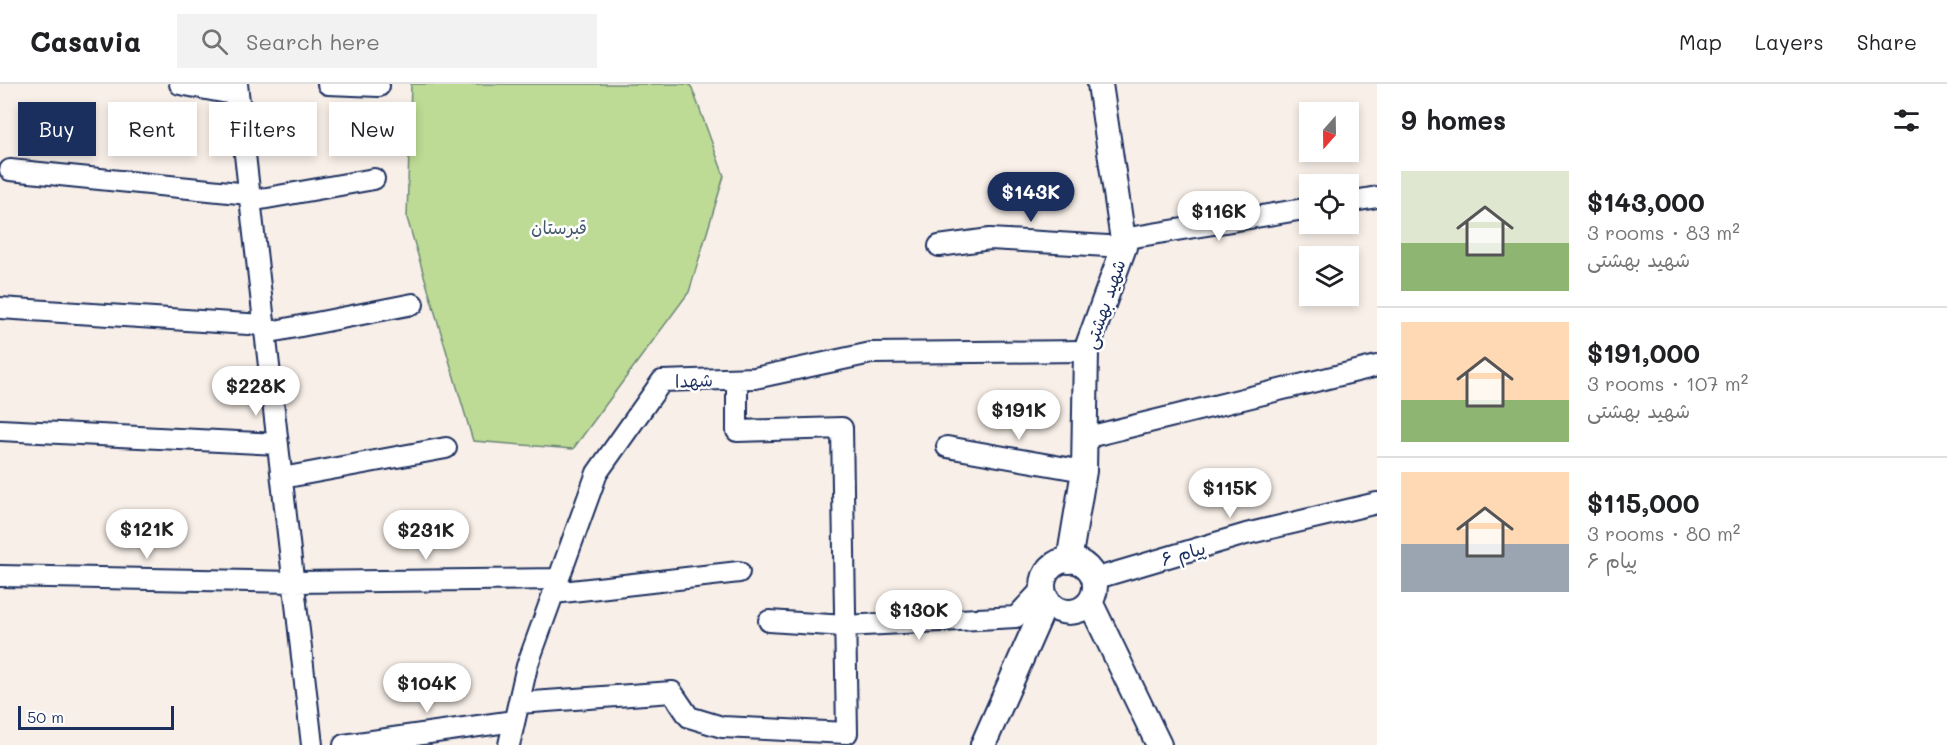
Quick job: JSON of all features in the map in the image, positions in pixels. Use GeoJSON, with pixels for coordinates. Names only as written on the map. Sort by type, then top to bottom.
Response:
{"type":"FeatureCollection","features":[{"type":"Feature","properties":{"kind":"street"},"geometry":{"type":"LineString","coordinates":[[180,84],[237,90],[312,745]]}},
{"type":"Feature","properties":{"kind":"street"},"geometry":{"type":"LineString","coordinates":[[328,84],[378,86]]}},
{"type":"Feature","properties":{"kind":"street","name":"شهید بهشتی"},"geometry":{"type":"LineString","coordinates":[[1069,561],[1084,471],[1086,351],[1123,243],[1100,84]]}},
{"type":"Feature","properties":{"kind":"street"},"geometry":{"type":"LineString","coordinates":[[10,170],[250,198],[374,179]]}},
{"type":"Feature","properties":{"kind":"street"},"geometry":{"type":"LineString","coordinates":[[1359,200],[1377,197]]}},
{"type":"Feature","properties":{"kind":"street"},"geometry":{"type":"LineString","coordinates":[[939,246],[990,239],[1123,243],[1299,210]]}},
{"type":"Feature","properties":{"kind":"street"},"geometry":{"type":"LineString","coordinates":[[0,308],[265,329],[412,304]]}},
{"type":"Feature","properties":{"kind":"street","name":"شهدا"},"geometry":{"type":"LineString","coordinates":[[508,745],[527,666],[597,473],[662,381],[755,378],[872,353],[1086,351]]}},
{"type":"Feature","properties":{"kind":"street"},"geometry":{"type":"LineString","coordinates":[[1084,438],[1377,366]]}},
{"type":"Feature","properties":{"kind":"street"},"geometry":{"type":"LineString","coordinates":[[344,745],[517,712],[672,692],[689,717],[722,727],[848,733],[842,428],[737,431],[737,379]]}},
{"type":"Feature","properties":{"kind":"street"},"geometry":{"type":"LineString","coordinates":[[0,430],[278,444]]}},
{"type":"Feature","properties":{"kind":"street"},"geometry":{"type":"LineString","coordinates":[[947,447],[1084,471]]}},
{"type":"Feature","properties":{"kind":"street"},"geometry":{"type":"LineString","coordinates":[[282,478],[446,448]]}},
{"type":"Feature","properties":{"kind":"street","name":"پیام ۶"},"geometry":{"type":"LineString","coordinates":[[1094,579],[1246,534],[1377,503]]}},
{"type":"Feature","properties":{"kind":"street"},"geometry":{"type":"LineString","coordinates":[[983,745],[1045,594],[1045,576],[1053,566],[1077,561],[1088,568],[1094,579],[1095,591],[1090,602],[1080,610],[1068,612],[1056,609],[1045,594]]}},
{"type":"Feature","properties":{"kind":"street"},"geometry":{"type":"LineString","coordinates":[[0,576],[556,586],[739,572]]}},
{"type":"Feature","properties":{"kind":"street"},"geometry":{"type":"LineString","coordinates":[[769,621],[845,626],[1016,617],[1045,594]]}},
{"type":"Feature","properties":{"kind":"street"},"geometry":{"type":"LineString","coordinates":[[1090,602],[1159,745]]}},
{"type":"Feature","properties":{"kind":"green space","name":"قبرستان"},"geometry":{"type":"Polygon","coordinates":[[[411,84],[689,84],[692,88],[724,176],[689,292],[573,449],[473,441],[407,218],[409,156],[416,156],[416,102],[410,102],[411,84]]]}}]}
